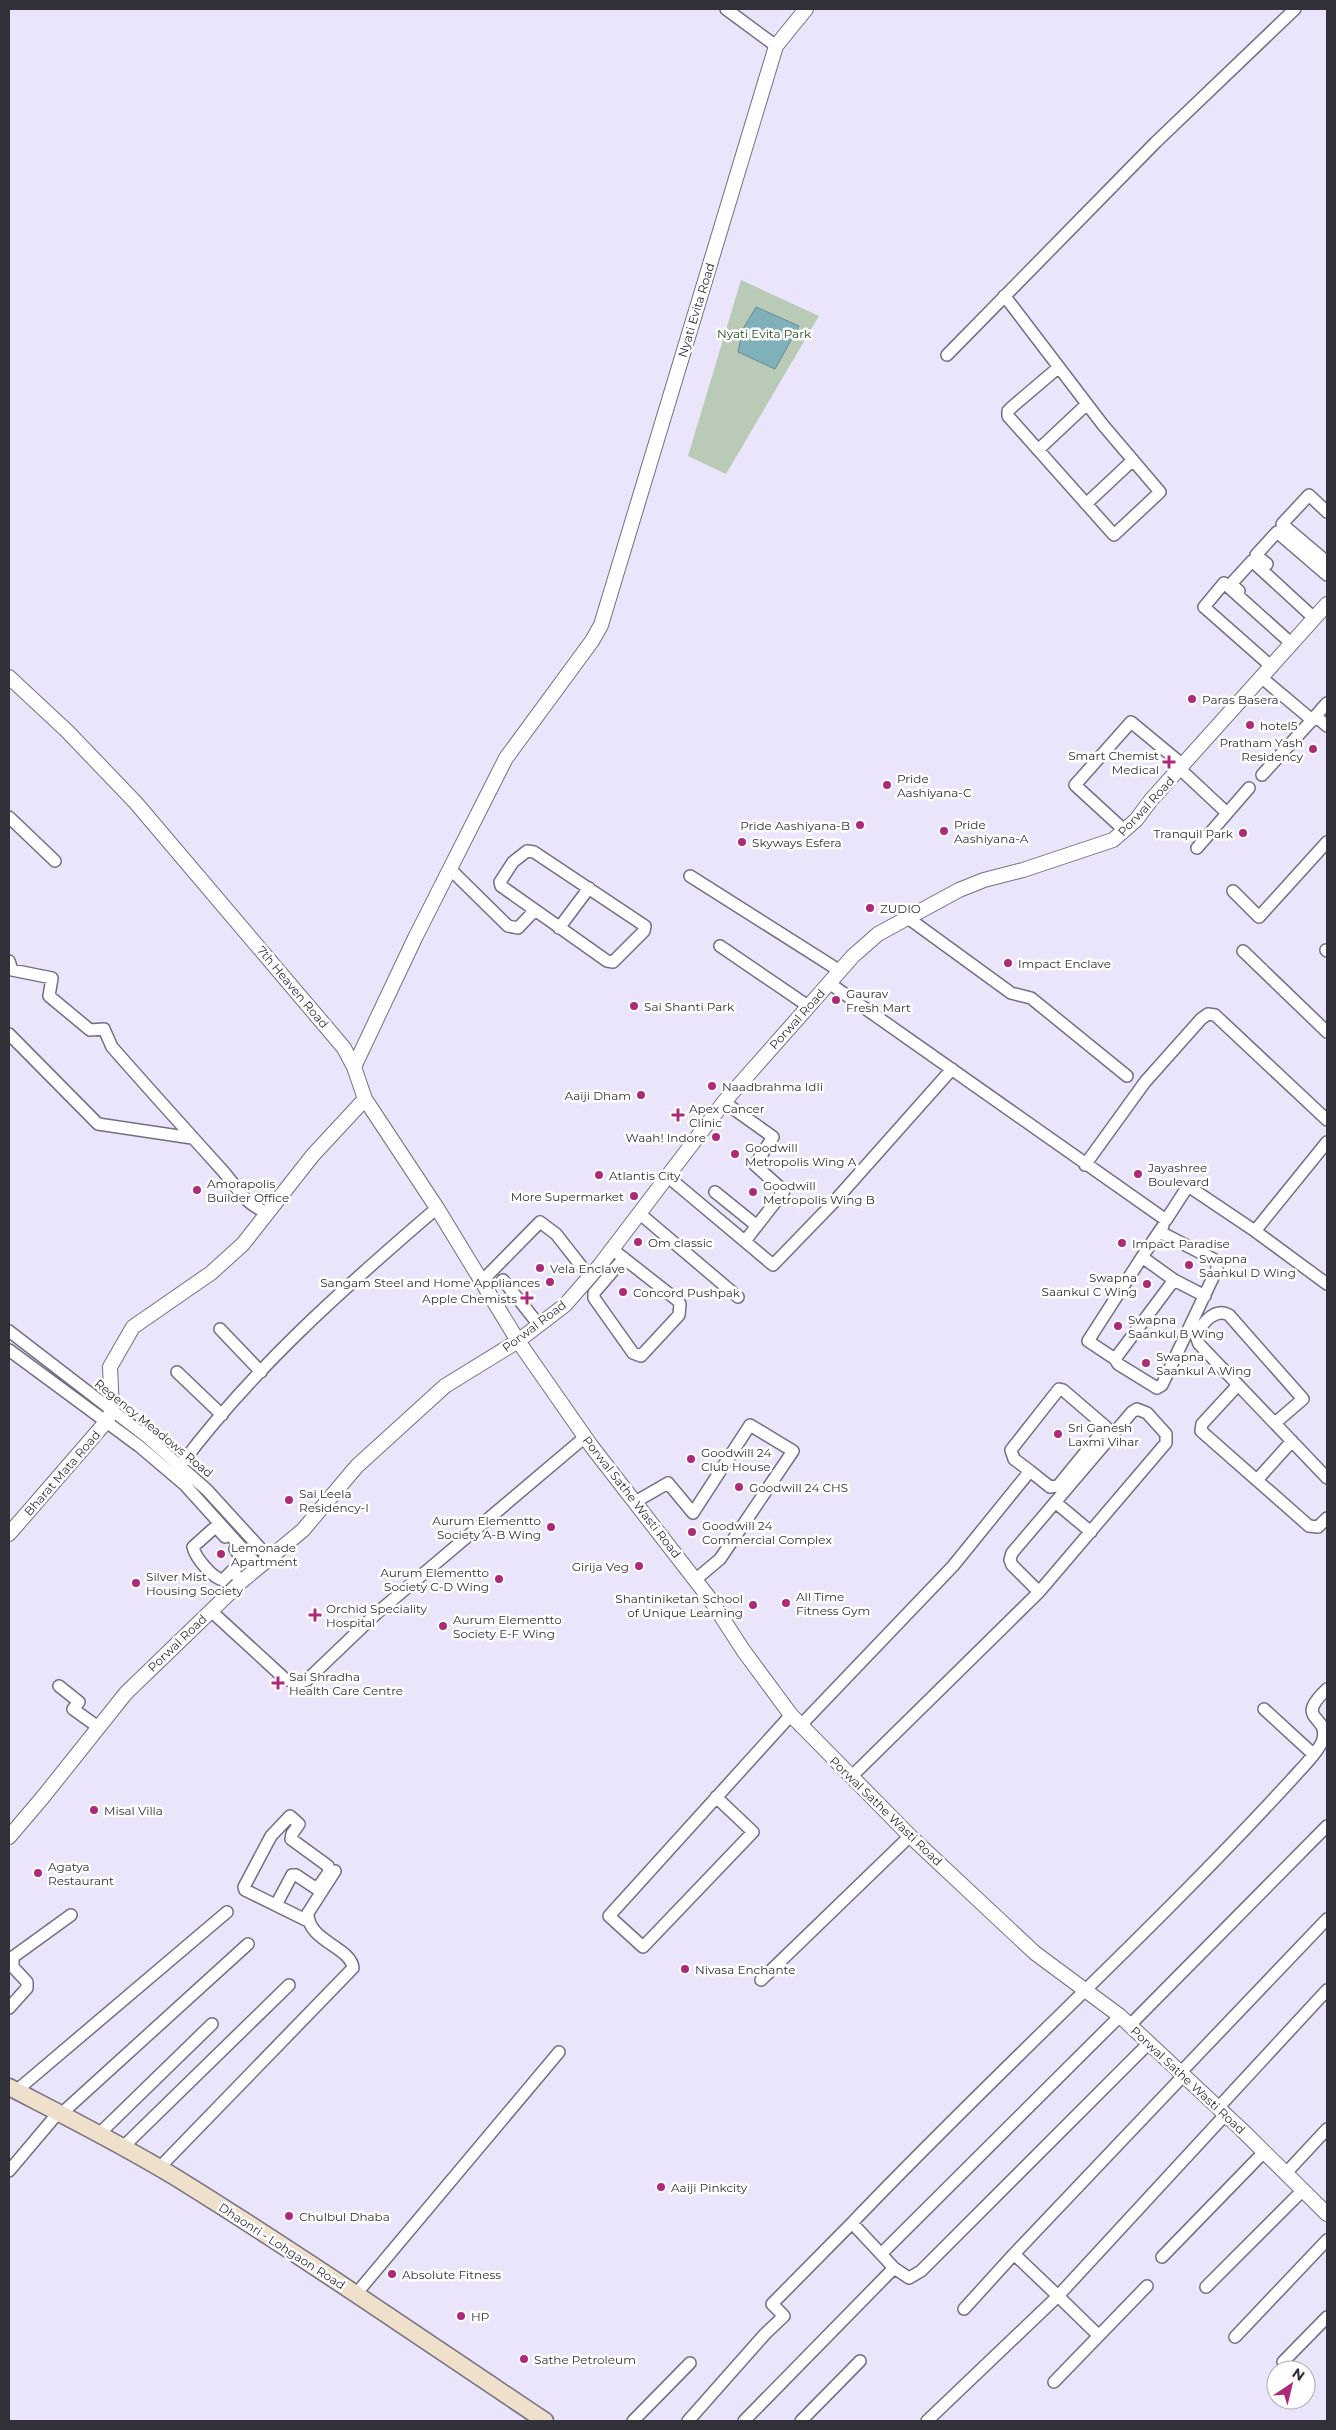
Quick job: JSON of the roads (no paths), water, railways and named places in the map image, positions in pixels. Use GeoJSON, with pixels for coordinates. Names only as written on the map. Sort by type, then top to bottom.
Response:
{"type":"FeatureCollection","features":[{"type":"Feature","properties":{"kind":"main road","name":"Dhaonri - Lohgaon Road"},"geometry":{"type":"LineString","coordinates":[[12,2089],[99,2134],[159,2168],[356,2294],[545,2421]]}},
{"type":"Feature","properties":{"kind":"street"},"geometry":{"type":"LineString","coordinates":[[726,9],[776,46],[806,9]]}},
{"type":"Feature","properties":{"kind":"street"},"geometry":{"type":"LineString","coordinates":[[947,355],[1156,142],[1295,9]]}},
{"type":"Feature","properties":{"kind":"street","name":"Nyati Evita Road"},"geometry":{"type":"LineString","coordinates":[[354,1067],[506,758],[592,640],[609,602],[616,573],[776,46]]}},
{"type":"Feature","properties":{"kind":"street"},"geometry":{"type":"LineString","coordinates":[[1004,296],[1059,367],[1087,404],[1160,492],[1114,535],[1008,416],[1008,412],[1059,367]]}},
{"type":"Feature","properties":{"kind":"street"},"geometry":{"type":"LineString","coordinates":[[1038,450],[1087,404]]}},
{"type":"Feature","properties":{"kind":"street"},"geometry":{"type":"LineString","coordinates":[[1086,504],[1133,460]]}},
{"type":"Feature","properties":{"kind":"street"},"geometry":{"type":"LineString","coordinates":[[1327,512],[1309,495],[1282,524],[1327,562]]}},
{"type":"Feature","properties":{"kind":"street"},"geometry":{"type":"LineString","coordinates":[[1320,612],[1256,555],[1277,532],[1327,574]]}},
{"type":"Feature","properties":{"kind":"street"},"geometry":{"type":"LineString","coordinates":[[1293,643],[1231,584],[1252,561],[1320,612]]}},
{"type":"Feature","properties":{"kind":"street"},"geometry":{"type":"LineString","coordinates":[[1272,667],[1204,607],[1224,583],[1293,643]]}},
{"type":"Feature","properties":{"kind":"street","name":"Porwal Road"},"geometry":{"type":"LineString","coordinates":[[9,1837],[126,1692],[211,1611],[237,1576],[265,1563],[303,1530],[357,1466],[445,1386],[518,1341],[565,1305],[612,1249],[724,1102],[840,971],[878,934],[984,880],[1106,843],[1124,830],[1320,612]]}},
{"type":"Feature","properties":{"kind":"street","name":"7th Heaven Road"},"geometry":{"type":"LineString","coordinates":[[9,677],[74,739],[166,837],[344,1048],[354,1067],[365,1099],[437,1208],[518,1341]]}},
{"type":"Feature","properties":{"kind":"street"},"geometry":{"type":"LineString","coordinates":[[1262,678],[1312,720],[1319,719],[1327,726]]}},
{"type":"Feature","properties":{"kind":"street"},"geometry":{"type":"LineString","coordinates":[[1262,775],[1327,703]]}},
{"type":"Feature","properties":{"kind":"street"},"geometry":{"type":"LineString","coordinates":[[1124,830],[1075,785],[1131,722],[1181,767],[1226,814]]}},
{"type":"Feature","properties":{"kind":"street"},"geometry":{"type":"LineString","coordinates":[[1197,848],[1249,788]]}},
{"type":"Feature","properties":{"kind":"street"},"geometry":{"type":"LineString","coordinates":[[9,817],[55,861]]}},
{"type":"Feature","properties":{"kind":"street"},"geometry":{"type":"LineString","coordinates":[[1233,891],[1259,917],[1327,842]]}},
{"type":"Feature","properties":{"kind":"street"},"geometry":{"type":"LineString","coordinates":[[527,851],[534,852],[589,888],[645,926],[644,931],[613,962],[607,961],[559,928],[501,886],[500,882],[513,862],[527,851]]}},
{"type":"Feature","properties":{"kind":"street"},"geometry":{"type":"LineString","coordinates":[[450,870],[508,926],[514,929],[518,928],[535,910]]}},
{"type":"Feature","properties":{"kind":"street"},"geometry":{"type":"LineString","coordinates":[[690,876],[840,971]]}},
{"type":"Feature","properties":{"kind":"street"},"geometry":{"type":"LineString","coordinates":[[559,928],[589,888]]}},
{"type":"Feature","properties":{"kind":"street"},"geometry":{"type":"LineString","coordinates":[[908,918],[1011,993],[1032,998],[1127,1076]]}},
{"type":"Feature","properties":{"kind":"street"},"geometry":{"type":"LineString","coordinates":[[720,946],[808,1006]]}},
{"type":"Feature","properties":{"kind":"street"},"geometry":{"type":"LineString","coordinates":[[1243,951],[1327,1032]]}},
{"type":"Feature","properties":{"kind":"street"},"geometry":{"type":"LineString","coordinates":[[9,961],[12,970],[52,978],[49,996],[90,1030],[104,1029],[112,1047],[223,1171],[246,1201],[255,1209],[268,1213]]}},
{"type":"Feature","properties":{"kind":"street"},"geometry":{"type":"LineString","coordinates":[[829,983],[1085,1165],[1166,1220]]}},
{"type":"Feature","properties":{"kind":"street"},"geometry":{"type":"LineString","coordinates":[[1085,1165],[1145,1082],[1201,1019],[1208,1014],[1215,1014],[1327,1120]]}},
{"type":"Feature","properties":{"kind":"street"},"geometry":{"type":"LineString","coordinates":[[9,1034],[98,1124],[192,1138]]}},
{"type":"Feature","properties":{"kind":"street"},"geometry":{"type":"LineString","coordinates":[[667,1176],[773,1265],[833,1203],[952,1069]]}},
{"type":"Feature","properties":{"kind":"street"},"geometry":{"type":"LineString","coordinates":[[109,1416],[110,1367],[133,1327],[211,1273],[243,1244],[313,1155],[365,1099]]}},
{"type":"Feature","properties":{"kind":"street"},"geometry":{"type":"LineString","coordinates":[[724,1102],[774,1138],[754,1165],[784,1191],[745,1241]]}},
{"type":"Feature","properties":{"kind":"street"},"geometry":{"type":"LineString","coordinates":[[1255,1231],[1327,1142]]}},
{"type":"Feature","properties":{"kind":"street"},"geometry":{"type":"LineString","coordinates":[[1160,1232],[1213,1259],[1217,1264],[1205,1296],[1162,1385],[1157,1388],[1088,1341],[1188,1186],[1255,1231],[1327,1284]]}},
{"type":"Feature","properties":{"kind":"street"},"geometry":{"type":"LineString","coordinates":[[715,1192],[758,1226]]}},
{"type":"Feature","properties":{"kind":"street"},"geometry":{"type":"LineString","coordinates":[[180,1466],[261,1372],[354,1281],[437,1208]]}},
{"type":"Feature","properties":{"kind":"street"},"geometry":{"type":"LineString","coordinates":[[639,1213],[738,1296]]}},
{"type":"Feature","properties":{"kind":"street"},"geometry":{"type":"LineString","coordinates":[[482,1281],[540,1222],[556,1234],[590,1276]]}},
{"type":"Feature","properties":{"kind":"street"},"geometry":{"type":"LineString","coordinates":[[612,1249],[624,1258],[680,1304],[679,1315],[641,1356],[633,1353],[594,1298],[594,1293],[624,1258]]}},
{"type":"Feature","properties":{"kind":"street"},"geometry":{"type":"LineString","coordinates":[[1142,1257],[1174,1280],[1205,1296]]}},
{"type":"Feature","properties":{"kind":"street"},"geometry":{"type":"LineString","coordinates":[[503,1280],[540,1324]]}},
{"type":"Feature","properties":{"kind":"street"},"geometry":{"type":"LineString","coordinates":[[1115,1359],[1174,1280]]}},
{"type":"Feature","properties":{"kind":"street"},"geometry":{"type":"LineString","coordinates":[[1274,1423],[1303,1399],[1229,1315],[1219,1311],[1199,1330],[1197,1340],[1238,1385],[1274,1423],[1292,1441],[1327,1478]]}},
{"type":"Feature","properties":{"kind":"street"},"geometry":{"type":"LineString","coordinates":[[220,1329],[261,1372]]}},
{"type":"Feature","properties":{"kind":"street","name":"Regency Meadows Road"},"geometry":{"type":"LineString","coordinates":[[9,1330],[109,1416],[180,1466],[207,1490],[265,1563]]}},
{"type":"Feature","properties":{"kind":"street","name":"Porwal Sathe Wasti Road"},"geometry":{"type":"LineString","coordinates":[[518,1341],[585,1437],[696,1580],[800,1726],[910,1836],[1035,1953],[1125,2021],[1222,2111],[1327,2214]]}},
{"type":"Feature","properties":{"kind":"street"},"geometry":{"type":"LineString","coordinates":[[9,1350],[109,1416],[185,1485],[265,1563]]}},
{"type":"Feature","properties":{"kind":"street"},"geometry":{"type":"LineString","coordinates":[[177,1372],[222,1415]]}},
{"type":"Feature","properties":{"kind":"street"},"geometry":{"type":"LineString","coordinates":[[1238,1385],[1202,1424],[1200,1431],[1309,1526],[1318,1527],[1327,1518]]}},
{"type":"Feature","properties":{"kind":"street"},"geometry":{"type":"LineString","coordinates":[[1059,1390],[1063,1390],[1106,1427],[1058,1486],[1050,1487],[1030,1472],[1014,1459],[1011,1450],[1059,1390]]}},
{"type":"Feature","properties":{"kind":"street"},"geometry":{"type":"LineString","coordinates":[[851,1777],[1039,1592],[1166,1443],[1166,1434],[1147,1413],[1137,1409],[1132,1412],[1012,1553],[1010,1560],[1012,1565],[1039,1592]]}},
{"type":"Feature","properties":{"kind":"street","name":"Bharat Mata Road"},"geometry":{"type":"LineString","coordinates":[[9,1534],[109,1416]]}},
{"type":"Feature","properties":{"kind":"street"},"geometry":{"type":"LineString","coordinates":[[635,1502],[668,1483],[693,1513],[750,1425],[793,1451],[720,1559],[696,1580]]}},
{"type":"Feature","properties":{"kind":"street"},"geometry":{"type":"LineString","coordinates":[[211,1611],[285,1678],[298,1683],[307,1680],[377,1613],[585,1437]]}},
{"type":"Feature","properties":{"kind":"street"},"geometry":{"type":"LineString","coordinates":[[1257,1480],[1292,1441]]}},
{"type":"Feature","properties":{"kind":"street"},"geometry":{"type":"LineString","coordinates":[[800,1726],[953,1566],[1030,1472]]}},
{"type":"Feature","properties":{"kind":"street"},"geometry":{"type":"LineString","coordinates":[[1056,1502],[1091,1532]]}},
{"type":"Feature","properties":{"kind":"street"},"geometry":{"type":"LineString","coordinates":[[213,1529],[218,1529],[242,1557],[237,1576],[223,1580],[217,1578],[194,1553],[193,1547],[213,1529]]}},
{"type":"Feature","properties":{"kind":"street"},"geometry":{"type":"LineString","coordinates":[[58,1686],[79,1702],[74,1709],[98,1727]]}},
{"type":"Feature","properties":{"kind":"street"},"geometry":{"type":"LineString","coordinates":[[688,2421],[765,2334],[784,2316],[772,2304],[918,2153],[1212,1863],[1313,1754],[1324,1738],[1323,1731],[1311,1710],[1311,1706],[1327,1689]]}},
{"type":"Feature","properties":{"kind":"street"},"geometry":{"type":"LineString","coordinates":[[1264,1709],[1313,1754]]}},
{"type":"Feature","properties":{"kind":"street"},"geometry":{"type":"LineString","coordinates":[[716,1798],[753,1832],[643,1947],[608,1916],[791,1715]]}},
{"type":"Feature","properties":{"kind":"street"},"geometry":{"type":"LineString","coordinates":[[159,2168],[353,1968],[349,1959],[316,1933],[308,1921],[276,1905],[244,1887],[271,1836],[290,1816],[299,1824],[292,1834],[292,1839],[328,1866],[329,1872],[317,1889],[296,1875],[292,1875],[276,1905]]}},
{"type":"Feature","properties":{"kind":"street"},"geometry":{"type":"LineString","coordinates":[[881,2254],[1327,1826]]}},
{"type":"Feature","properties":{"kind":"street"},"geometry":{"type":"LineString","coordinates":[[761,1980],[910,1836]]}},
{"type":"Feature","properties":{"kind":"street"},"geometry":{"type":"LineString","coordinates":[[308,1921],[308,1913],[335,1871]]}},
{"type":"Feature","properties":{"kind":"street"},"geometry":{"type":"LineString","coordinates":[[12,2089],[227,1912]]}},
{"type":"Feature","properties":{"kind":"street"},"geometry":{"type":"LineString","coordinates":[[9,2008],[27,1988],[27,1982],[13,1966],[13,1958],[71,1915]]}},
{"type":"Feature","properties":{"kind":"street"},"geometry":{"type":"LineString","coordinates":[[964,2309],[1327,1919]]}},
{"type":"Feature","properties":{"kind":"street"},"geometry":{"type":"LineString","coordinates":[[9,2171],[59,2113],[248,1944]]}},
{"type":"Feature","properties":{"kind":"street"},"geometry":{"type":"LineString","coordinates":[[123,2147],[290,1985]]}},
{"type":"Feature","properties":{"kind":"street"},"geometry":{"type":"LineString","coordinates":[[928,2421],[1058,2296],[1327,1990]]}},
{"type":"Feature","properties":{"kind":"street"},"geometry":{"type":"LineString","coordinates":[[99,2134],[212,2024]]}},
{"type":"Feature","properties":{"kind":"street"},"geometry":{"type":"LineString","coordinates":[[852,2223],[900,2274],[909,2278],[921,2271],[1149,2043]]}},
{"type":"Feature","properties":{"kind":"street"},"geometry":{"type":"LineString","coordinates":[[356,2294],[559,2052]]}},
{"type":"Feature","properties":{"kind":"street"},"geometry":{"type":"LineString","coordinates":[[1286,2173],[1327,2129]]}},
{"type":"Feature","properties":{"kind":"street"},"geometry":{"type":"LineString","coordinates":[[1162,2257],[1264,2152]]}},
{"type":"Feature","properties":{"kind":"street"},"geometry":{"type":"LineString","coordinates":[[1206,2287],[1303,2190]]}},
{"type":"Feature","properties":{"kind":"street"},"geometry":{"type":"LineString","coordinates":[[1235,2337],[1327,2240]]}},
{"type":"Feature","properties":{"kind":"street"},"geometry":{"type":"LineString","coordinates":[[1014,2254],[1098,2335]]}},
{"type":"Feature","properties":{"kind":"street"},"geometry":{"type":"LineString","coordinates":[[744,2421],[894,2268]]}},
{"type":"Feature","properties":{"kind":"street"},"geometry":{"type":"LineString","coordinates":[[1054,2382],[1146,2286]]}},
{"type":"Feature","properties":{"kind":"street"},"geometry":{"type":"LineString","coordinates":[[1285,2360],[1327,2317]]}},
{"type":"Feature","properties":{"kind":"street"},"geometry":{"type":"LineString","coordinates":[[801,2421],[860,2361]]}},
{"type":"Feature","properties":{"kind":"street"},"geometry":{"type":"LineString","coordinates":[[633,2421],[690,2363]]}},
{"type":"Feature","properties":{"kind":"place","name":"Paras Basera"},"geometry":{"type":"Point","coordinates":[1192,699]}},
{"type":"Feature","properties":{"kind":"place","name":"hotel5"},"geometry":{"type":"Point","coordinates":[1250,725]}},
{"type":"Feature","properties":{"kind":"place","name":"Pratham Yash Residency"},"geometry":{"type":"Point","coordinates":[1313,749]}},
{"type":"Feature","properties":{"kind":"place","name":"Smart Chemist Medical"},"geometry":{"type":"Point","coordinates":[1169,762]}},
{"type":"Feature","properties":{"kind":"place","name":"Pride Aashiyana-C"},"geometry":{"type":"Point","coordinates":[887,785]}},
{"type":"Feature","properties":{"kind":"place","name":"Pride Aashiyana-B"},"geometry":{"type":"Point","coordinates":[860,825]}},
{"type":"Feature","properties":{"kind":"place","name":"Pride Aashiyana-A"},"geometry":{"type":"Point","coordinates":[944,831]}},
{"type":"Feature","properties":{"kind":"place","name":"Tranquil Park"},"geometry":{"type":"Point","coordinates":[1243,833]}},
{"type":"Feature","properties":{"kind":"place","name":"Skyways Esfera"},"geometry":{"type":"Point","coordinates":[742,842]}},
{"type":"Feature","properties":{"kind":"place","name":"ZUDIO"},"geometry":{"type":"Point","coordinates":[870,908]}},
{"type":"Feature","properties":{"kind":"place","name":"Impact Enclave"},"geometry":{"type":"Point","coordinates":[1008,963]}},
{"type":"Feature","properties":{"kind":"place","name":"Gaurav Fresh Mart"},"geometry":{"type":"Point","coordinates":[836,1000]}},
{"type":"Feature","properties":{"kind":"place","name":"Sai Shanti Park"},"geometry":{"type":"Point","coordinates":[634,1006]}},
{"type":"Feature","properties":{"kind":"place","name":"Naadbrahma Idli"},"geometry":{"type":"Point","coordinates":[712,1086]}},
{"type":"Feature","properties":{"kind":"place","name":"Aaiji Dham"},"geometry":{"type":"Point","coordinates":[641,1095]}},
{"type":"Feature","properties":{"kind":"place","name":"Apex Cancer Clinic"},"geometry":{"type":"Point","coordinates":[678,1115]}},
{"type":"Feature","properties":{"kind":"place","name":"Waah! Indore"},"geometry":{"type":"Point","coordinates":[716,1137]}},
{"type":"Feature","properties":{"kind":"place","name":"Goodwill Metropolis Wing A"},"geometry":{"type":"Point","coordinates":[735,1154]}},
{"type":"Feature","properties":{"kind":"place","name":"Jayashree Boulevard"},"geometry":{"type":"Point","coordinates":[1138,1174]}},
{"type":"Feature","properties":{"kind":"place","name":"Atlantis City"},"geometry":{"type":"Point","coordinates":[599,1175]}},
{"type":"Feature","properties":{"kind":"place","name":"Amorapolis Builder Office"},"geometry":{"type":"Point","coordinates":[197,1190]}},
{"type":"Feature","properties":{"kind":"place","name":"Goodwill Metropolis Wing B"},"geometry":{"type":"Point","coordinates":[753,1192]}},
{"type":"Feature","properties":{"kind":"place","name":"More Supermarket"},"geometry":{"type":"Point","coordinates":[634,1196]}},
{"type":"Feature","properties":{"kind":"place","name":"Om classic"},"geometry":{"type":"Point","coordinates":[638,1242]}},
{"type":"Feature","properties":{"kind":"place","name":"Impact Paradise"},"geometry":{"type":"Point","coordinates":[1122,1243]}},
{"type":"Feature","properties":{"kind":"place","name":"Swapna Saankul D Wing"},"geometry":{"type":"Point","coordinates":[1189,1265]}},
{"type":"Feature","properties":{"kind":"place","name":"Vela Enclave"},"geometry":{"type":"Point","coordinates":[540,1268]}},
{"type":"Feature","properties":{"kind":"place","name":"Sangam Steel and Home Appliances"},"geometry":{"type":"Point","coordinates":[550,1282]}},
{"type":"Feature","properties":{"kind":"place","name":"Swapna Saankul C Wing"},"geometry":{"type":"Point","coordinates":[1147,1284]}},
{"type":"Feature","properties":{"kind":"place","name":"Concord Pushpak"},"geometry":{"type":"Point","coordinates":[623,1292]}},
{"type":"Feature","properties":{"kind":"place","name":"Apple Chemists"},"geometry":{"type":"Point","coordinates":[527,1298]}},
{"type":"Feature","properties":{"kind":"place","name":"Swapna Saankul B Wing"},"geometry":{"type":"Point","coordinates":[1118,1326]}},
{"type":"Feature","properties":{"kind":"place","name":"Swapna Saankul A Wing"},"geometry":{"type":"Point","coordinates":[1146,1363]}},
{"type":"Feature","properties":{"kind":"place","name":"Sri Ganesh Laxmi Vihar"},"geometry":{"type":"Point","coordinates":[1058,1434]}},
{"type":"Feature","properties":{"kind":"place","name":"Goodwill 24 Club House"},"geometry":{"type":"Point","coordinates":[691,1459]}},
{"type":"Feature","properties":{"kind":"place","name":"Goodwill 24 CHS"},"geometry":{"type":"Point","coordinates":[739,1487]}},
{"type":"Feature","properties":{"kind":"place","name":"Sai Leela Residency-I"},"geometry":{"type":"Point","coordinates":[289,1500]}},
{"type":"Feature","properties":{"kind":"place","name":"Aurum Elementto Society A-B Wing"},"geometry":{"type":"Point","coordinates":[551,1527]}},
{"type":"Feature","properties":{"kind":"place","name":"Goodwill 24 Commercial Complex"},"geometry":{"type":"Point","coordinates":[692,1532]}},
{"type":"Feature","properties":{"kind":"place","name":"Lemonade Apartment"},"geometry":{"type":"Point","coordinates":[221,1554]}},
{"type":"Feature","properties":{"kind":"place","name":"Girija Veg"},"geometry":{"type":"Point","coordinates":[639,1566]}},
{"type":"Feature","properties":{"kind":"place","name":"Aurum Elementto Society C-D Wing"},"geometry":{"type":"Point","coordinates":[499,1579]}},
{"type":"Feature","properties":{"kind":"place","name":"Silver Mist Housing Society"},"geometry":{"type":"Point","coordinates":[136,1583]}},
{"type":"Feature","properties":{"kind":"place","name":"All Time Fitness Gym"},"geometry":{"type":"Point","coordinates":[786,1603]}},
{"type":"Feature","properties":{"kind":"place","name":"Shantiniketan School of Unique Learning"},"geometry":{"type":"Point","coordinates":[753,1605]}},
{"type":"Feature","properties":{"kind":"place","name":"Orchid Speciality Hospital"},"geometry":{"type":"Point","coordinates":[315,1615]}},
{"type":"Feature","properties":{"kind":"place","name":"Aurum Elementto Society E-F Wing"},"geometry":{"type":"Point","coordinates":[443,1626]}},
{"type":"Feature","properties":{"kind":"place","name":"Sai Shradha Health Care Centre"},"geometry":{"type":"Point","coordinates":[278,1683]}},
{"type":"Feature","properties":{"kind":"place","name":"Misal Villa"},"geometry":{"type":"Point","coordinates":[94,1810]}},
{"type":"Feature","properties":{"kind":"place","name":"Agatya Restaurant"},"geometry":{"type":"Point","coordinates":[38,1873]}},
{"type":"Feature","properties":{"kind":"place","name":"Nivasa Enchante"},"geometry":{"type":"Point","coordinates":[685,1969]}},
{"type":"Feature","properties":{"kind":"place","name":"Aaiji Pinkcity"},"geometry":{"type":"Point","coordinates":[661,2187]}},
{"type":"Feature","properties":{"kind":"place","name":"Chulbul Dhaba"},"geometry":{"type":"Point","coordinates":[289,2216]}},
{"type":"Feature","properties":{"kind":"place","name":"Absolute Fitness"},"geometry":{"type":"Point","coordinates":[392,2274]}},
{"type":"Feature","properties":{"kind":"place","name":"HP"},"geometry":{"type":"Point","coordinates":[461,2316]}},
{"type":"Feature","properties":{"kind":"place","name":"Sathe Petroleum"},"geometry":{"type":"Point","coordinates":[524,2359]}},
{"type":"Feature","properties":{"kind":"park label","name":"Nyati Evita Park"},"geometry":{"type":"Point","coordinates":[764,333]}}]}
